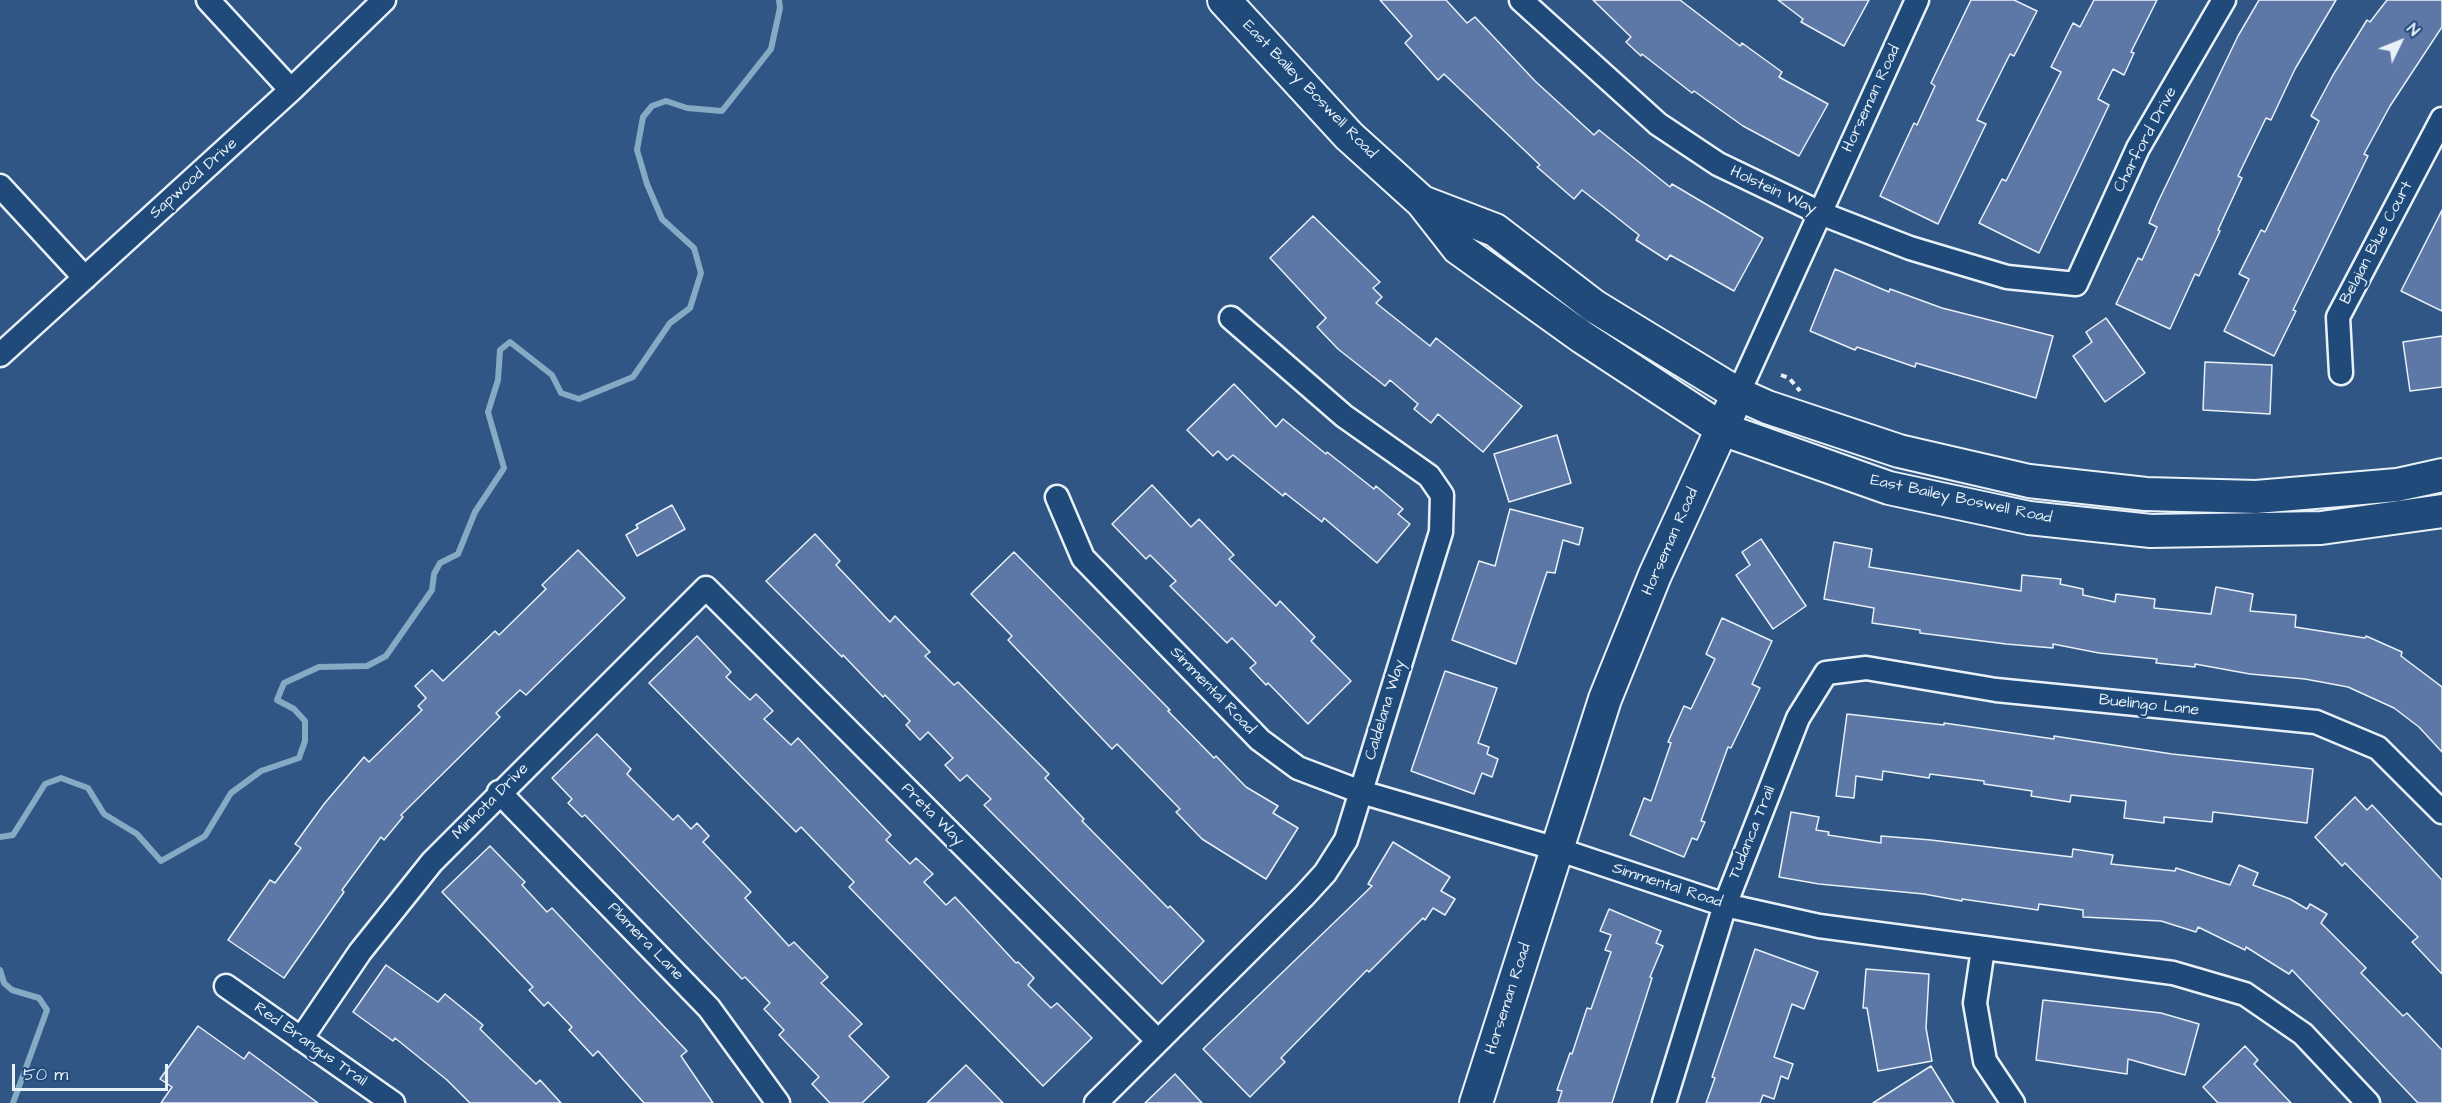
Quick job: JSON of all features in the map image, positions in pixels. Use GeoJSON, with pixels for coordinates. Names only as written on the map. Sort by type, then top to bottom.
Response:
{"type":"FeatureCollection","features":[{"type":"Feature","properties":{"kind":"street"},"geometry":{"type":"LineString","coordinates":[[208,0],[291,90]]}},
{"type":"Feature","properties":{"kind":"street","name":"Sapwood Drive"},"geometry":{"type":"LineString","coordinates":[[0,355],[291,90],[384,0]]}},
{"type":"Feature","properties":{"kind":"street","name":"East Bailey Boswell Road"},"geometry":{"type":"LineString","coordinates":[[1224,0],[1349,136],[1422,202],[1458,248],[1582,337],[1722,429],[1889,488],[2030,518],[2151,531],[2321,528],[2442,511]]}},
{"type":"Feature","properties":{"kind":"street","name":"Holstein Way"},"geometry":{"type":"LineString","coordinates":[[1521,0],[1658,124],[1718,164],[1820,213],[1910,248],[2007,277],[2076,284]]}},
{"type":"Feature","properties":{"kind":"street","name":"Horseman Road"},"geometry":{"type":"LineString","coordinates":[[1476,1103],[1605,699],[1655,575],[1917,0]]}},
{"type":"Feature","properties":{"kind":"street","name":"Charford Drive"},"geometry":{"type":"LineString","coordinates":[[2076,284],[2138,148],[2224,0]]}},
{"type":"Feature","properties":{"kind":"street","name":"Belgian Blue Court"},"geometry":{"type":"LineString","coordinates":[[2341,373],[2338,317],[2442,119]]}},
{"type":"Feature","properties":{"kind":"street"},"geometry":{"type":"LineString","coordinates":[[0,186],[85,278]]}},
{"type":"Feature","properties":{"kind":"street","name":"East Bailey Boswell Road"},"geometry":{"type":"LineString","coordinates":[[1422,202],[1495,230],[1593,306],[1738,394],[1767,407],[1899,451],[2029,481],[2146,495],[2256,497],[2397,485],[2442,476]]}},
{"type":"Feature","properties":{"kind":"street","name":"Caldelana Way"},"geometry":{"type":"LineString","coordinates":[[1096,1103],[1325,873],[1346,840],[1441,532],[1442,495],[1429,476],[1344,416],[1230,318]]}},
{"type":"Feature","properties":{"kind":"street","name":"Simmental Road"},"geometry":{"type":"LineString","coordinates":[[1057,497],[1083,558],[1260,741],[1298,768],[1361,792],[1557,849],[1725,905],[1819,926],[2173,973],[2245,994],[2303,1034],[2368,1103]]}},
{"type":"Feature","properties":{"kind":"street","name":"Minhota Drive"},"geometry":{"type":"LineString","coordinates":[[301,1039],[360,952],[432,862],[706,588]]}},
{"type":"Feature","properties":{"kind":"street","name":"Preta Way"},"geometry":{"type":"LineString","coordinates":[[706,588],[1158,1041]]}},
{"type":"Feature","properties":{"kind":"street","name":"Buelingo Lane"},"geometry":{"type":"LineString","coordinates":[[1826,673],[1866,668],[1996,690],[2316,723],[2378,748],[2442,812]]}},
{"type":"Feature","properties":{"kind":"street","name":"Tudanca Trail"},"geometry":{"type":"LineString","coordinates":[[1664,1103],[1725,905],[1798,718],[1826,673]]}},
{"type":"Feature","properties":{"kind":"street","name":"Plamera Lane"},"geometry":{"type":"LineString","coordinates":[[500,792],[709,1008],[778,1103]]}},
{"type":"Feature","properties":{"kind":"street"},"geometry":{"type":"LineString","coordinates":[[1983,949],[1975,1003],[1984,1061],[2013,1103]]}},
{"type":"Feature","properties":{"kind":"street","name":"Red Brangus Trail"},"geometry":{"type":"LineString","coordinates":[[226,986],[393,1103]]}},
{"type":"Feature","properties":{"kind":"path"},"geometry":{"type":"LineString","coordinates":[[1781,375],[1789,378],[1802,393]]}},
{"type":"Feature","properties":{"kind":"building"},"geometry":{"type":"Polygon","coordinates":[[[1380,0],[1446,0],[1467,23],[1475,17],[1535,81],[1594,135],[1599,130],[1670,187],[1672,184],[1763,238],[1734,291],[1670,255],[1667,260],[1636,240],[1639,235],[1582,190],[1574,199],[1537,167],[1540,165],[1444,74],[1438,80],[1405,43],[1412,36],[1380,0]]]}},
{"type":"Feature","properties":{"kind":"building"},"geometry":{"type":"Polygon","coordinates":[[[1593,0],[1680,0],[1740,46],[1742,43],[1782,72],[1779,77],[1828,104],[1799,156],[1743,126],[1694,91],[1692,93],[1642,54],[1641,56],[1626,42],[1631,37],[1593,0]]]}},
{"type":"Feature","properties":{"kind":"building"},"geometry":{"type":"Polygon","coordinates":[[[1778,0],[1869,0],[1844,46],[1801,22],[1803,19],[1778,0]]]}},
{"type":"Feature","properties":{"kind":"building"},"geometry":{"type":"Polygon","coordinates":[[[1971,0],[2014,0],[2037,11],[2014,56],[2010,54],[1977,120],[1986,124],[1938,224],[1880,196],[1914,123],[1917,125],[1935,86],[1931,83],[1971,0]]]}},
{"type":"Feature","properties":{"kind":"building"},"geometry":{"type":"Polygon","coordinates":[[[2094,0],[2157,0],[2131,52],[2134,53],[2124,75],[2113,69],[2098,99],[2109,105],[2039,253],[1979,223],[2002,179],[2006,181],[2061,72],[2051,67],[2073,23],[2080,27],[2094,0]]]}},
{"type":"Feature","properties":{"kind":"building"},"geometry":{"type":"Polygon","coordinates":[[[2259,0],[2336,0],[2295,69],[2271,120],[2266,118],[2238,176],[2242,178],[2218,230],[2220,231],[2199,276],[2195,274],[2170,329],[2116,304],[2138,258],[2142,260],[2157,227],[2149,223],[2158,202],[2238,36],[2259,0]]]}},
{"type":"Feature","properties":{"kind":"building"},"geometry":{"type":"Polygon","coordinates":[[[2387,0],[2442,0],[2442,27],[2390,106],[2364,154],[2368,156],[2293,310],[2296,311],[2274,356],[2224,331],[2249,279],[2239,274],[2261,230],[2265,232],[2319,121],[2311,116],[2333,75],[2367,20],[2370,22],[2387,0]]]}},
{"type":"Feature","properties":{"kind":"building"},"geometry":{"type":"Polygon","coordinates":[[[2442,210],[2442,311],[2401,291],[2442,210]]]}},
{"type":"Feature","properties":{"kind":"building"},"geometry":{"type":"Polygon","coordinates":[[[1313,216],[1380,282],[1373,288],[1382,297],[1376,303],[1430,346],[1436,338],[1522,406],[1483,452],[1438,414],[1431,423],[1414,409],[1418,404],[1390,380],[1385,386],[1338,349],[1317,327],[1326,318],[1270,258],[1313,216]]]}},
{"type":"Feature","properties":{"kind":"building"},"geometry":{"type":"Polygon","coordinates":[[[1835,269],[1889,292],[1890,289],[1942,308],[2053,336],[2036,398],[1916,363],[1915,367],[1857,347],[1855,350],[1810,331],[1835,269]]]}},
{"type":"Feature","properties":{"kind":"building"},"geometry":{"type":"Polygon","coordinates":[[[2106,318],[2145,373],[2105,402],[2073,356],[2092,342],[2086,332],[2106,318]]]}},
{"type":"Feature","properties":{"kind":"building"},"geometry":{"type":"Polygon","coordinates":[[[2442,336],[2442,387],[2410,391],[2403,342],[2442,336]]]}},
{"type":"Feature","properties":{"kind":"building"},"geometry":{"type":"Polygon","coordinates":[[[2205,362],[2272,365],[2270,414],[2203,410],[2205,362]]]}},
{"type":"Feature","properties":{"kind":"building"},"geometry":{"type":"Polygon","coordinates":[[[1234,384],[1276,427],[1283,419],[1374,489],[1376,486],[1403,509],[1398,514],[1410,524],[1377,563],[1324,518],[1322,522],[1285,493],[1283,496],[1233,455],[1227,460],[1218,451],[1213,456],[1187,430],[1234,384]]]}},
{"type":"Feature","properties":{"kind":"building"},"geometry":{"type":"Polygon","coordinates":[[[1557,435],[1571,483],[1509,502],[1494,454],[1557,435]]]}},
{"type":"Feature","properties":{"kind":"building"},"geometry":{"type":"Polygon","coordinates":[[[1152,485],[1191,527],[1199,519],[1234,555],[1229,559],[1276,606],[1280,601],[1315,637],[1311,641],[1351,681],[1308,724],[1250,668],[1256,663],[1232,638],[1227,643],[1170,586],[1176,581],[1150,555],[1146,559],[1112,524],[1152,485]]]}},
{"type":"Feature","properties":{"kind":"building"},"geometry":{"type":"Polygon","coordinates":[[[672,505],[685,529],[637,556],[626,535],[638,528],[636,525],[672,505]]]}},
{"type":"Feature","properties":{"kind":"building"},"geometry":{"type":"Polygon","coordinates":[[[1510,509],[1583,528],[1579,545],[1563,540],[1555,573],[1547,572],[1516,664],[1452,640],[1479,561],[1495,566],[1510,509]]]}},
{"type":"Feature","properties":{"kind":"building"},"geometry":{"type":"Polygon","coordinates":[[[815,534],[840,561],[836,565],[890,622],[895,616],[930,652],[925,656],[954,685],[958,682],[1049,774],[1045,778],[1084,819],[1082,821],[1204,941],[1162,984],[984,805],[991,799],[967,775],[960,781],[945,765],[953,758],[928,732],[920,740],[906,725],[910,721],[885,695],[883,697],[766,581],[815,534]]]}},
{"type":"Feature","properties":{"kind":"building"},"geometry":{"type":"Polygon","coordinates":[[[1761,539],[1806,606],[1773,629],[1736,575],[1750,565],[1742,552],[1761,539]]]}},
{"type":"Feature","properties":{"kind":"building"},"geometry":{"type":"Polygon","coordinates":[[[1834,542],[1872,549],[1869,567],[2021,591],[2022,575],[2061,579],[2060,584],[2083,589],[2083,595],[2115,602],[2116,594],[2155,599],[2154,608],[2211,614],[2216,587],[2253,594],[2250,611],[2296,615],[2295,627],[2365,638],[2366,636],[2402,652],[2401,656],[2442,687],[2442,752],[2419,727],[2394,708],[2348,687],[2195,664],[2195,667],[2156,663],[2157,659],[2099,653],[2053,644],[2053,648],[1920,633],[1920,630],[1872,623],[1874,608],[1824,599],[1834,542]]]}},
{"type":"Feature","properties":{"kind":"building"},"geometry":{"type":"Polygon","coordinates":[[[578,550],[625,598],[526,695],[520,690],[496,713],[500,717],[401,815],[403,817],[384,840],[381,837],[342,890],[344,892],[284,978],[228,940],[270,880],[275,883],[301,848],[295,844],[324,804],[364,757],[369,762],[422,710],[418,706],[426,698],[415,686],[432,670],[443,681],[495,631],[499,635],[546,589],[542,585],[578,550]]]}},
{"type":"Feature","properties":{"kind":"building"},"geometry":{"type":"Polygon","coordinates":[[[1014,552],[1170,710],[1168,711],[1214,758],[1216,756],[1246,787],[1278,806],[1273,813],[1298,828],[1266,879],[1202,839],[1176,812],[1180,809],[1117,744],[1112,749],[1008,640],[1012,636],[971,594],[1014,552]]]}},
{"type":"Feature","properties":{"kind":"building"},"geometry":{"type":"Polygon","coordinates":[[[1722,618],[1772,641],[1752,684],[1760,688],[1731,748],[1728,747],[1701,821],[1705,822],[1697,840],[1692,838],[1684,857],[1630,835],[1644,798],[1651,801],[1671,743],[1668,742],[1684,706],[1691,709],[1715,659],[1706,654],[1722,618]]]}},
{"type":"Feature","properties":{"kind":"building"},"geometry":{"type":"Polygon","coordinates":[[[697,636],[731,672],[726,677],[750,700],[756,694],[773,711],[764,719],[791,745],[798,738],[891,835],[886,840],[910,864],[916,858],[933,874],[924,882],[946,905],[955,897],[1016,963],[1018,962],[1034,978],[1028,985],[1051,1008],[1057,1003],[1092,1038],[1043,1086],[849,887],[854,882],[801,827],[796,832],[649,683],[697,636]]]}},
{"type":"Feature","properties":{"kind":"building"},"geometry":{"type":"Polygon","coordinates":[[[1445,671],[1497,688],[1478,743],[1489,747],[1487,754],[1498,759],[1492,777],[1482,773],[1474,794],[1411,771],[1445,671]]]}},
{"type":"Feature","properties":{"kind":"building"},"geometry":{"type":"Polygon","coordinates":[[[1847,714],[1944,725],[1944,723],[2054,739],[2054,736],[2172,754],[2313,769],[2307,823],[2213,812],[2212,822],[2164,817],[2164,823],[2124,818],[2126,801],[2071,795],[2070,802],[2031,796],[2032,791],[1984,784],[1984,781],[1930,774],[1929,778],[1883,771],[1882,780],[1856,776],[1854,798],[1836,796],[1847,714]]]}},
{"type":"Feature","properties":{"kind":"building"},"geometry":{"type":"Polygon","coordinates":[[[597,734],[631,769],[627,774],[673,820],[678,815],[691,829],[697,823],[709,836],[703,842],[751,892],[745,898],[789,946],[794,942],[828,977],[821,983],[862,1024],[849,1036],[889,1077],[862,1103],[830,1103],[812,1084],[819,1077],[779,1035],[784,1030],[764,1009],[770,1003],[745,977],[742,979],[585,815],[582,817],[568,803],[572,799],[552,778],[597,734]]]}},
{"type":"Feature","properties":{"kind":"building"},"geometry":{"type":"Polygon","coordinates":[[[2355,797],[2367,810],[2372,805],[2442,880],[2442,974],[2412,942],[2418,937],[2345,863],[2342,866],[2315,837],[2355,797]]]}},
{"type":"Feature","properties":{"kind":"building"},"geometry":{"type":"Polygon","coordinates":[[[1791,812],[1819,817],[1816,830],[1829,832],[1828,835],[1881,843],[1881,836],[2072,857],[2073,849],[2113,855],[2111,864],[2175,871],[2176,868],[2230,885],[2239,865],[2258,873],[2253,885],[2290,899],[2307,909],[2310,904],[2327,914],[2321,923],[2366,968],[2361,973],[2403,1016],[2407,1013],[2442,1050],[2442,1103],[2418,1103],[2292,970],[2289,974],[2246,947],[2245,950],[2198,927],[2196,932],[2161,921],[2083,917],[2083,910],[2039,904],[2038,910],[1924,894],[1819,884],[1779,877],[1791,812]]]}},
{"type":"Feature","properties":{"kind":"building"},"geometry":{"type":"Polygon","coordinates":[[[1393,842],[1450,877],[1441,891],[1455,899],[1445,915],[1433,908],[1425,920],[1423,918],[1369,972],[1367,970],[1281,1058],[1285,1062],[1250,1097],[1203,1049],[1372,886],[1368,884],[1393,842]]]}},
{"type":"Feature","properties":{"kind":"building"},"geometry":{"type":"Polygon","coordinates":[[[490,846],[525,882],[522,885],[547,912],[552,908],[687,1051],[681,1056],[713,1103],[644,1103],[598,1051],[593,1056],[569,1030],[572,1027],[548,1002],[544,1006],[529,990],[533,987],[442,892],[490,846]]]}},
{"type":"Feature","properties":{"kind":"building"},"geometry":{"type":"Polygon","coordinates":[[[1609,909],[1661,931],[1656,943],[1663,946],[1650,977],[1652,978],[1612,1103],[1558,1103],[1562,1091],[1557,1090],[1587,1008],[1591,1009],[1611,952],[1605,950],[1611,935],[1600,931],[1609,909]]]}},
{"type":"Feature","properties":{"kind":"building"},"geometry":{"type":"Polygon","coordinates":[[[1755,949],[1818,972],[1804,1009],[1792,1004],[1774,1057],[1793,1064],[1788,1079],[1781,1076],[1774,1099],[1763,1095],[1760,1103],[1706,1103],[1715,1078],[1712,1077],[1755,949]]]}},
{"type":"Feature","properties":{"kind":"building"},"geometry":{"type":"Polygon","coordinates":[[[386,965],[438,1002],[445,994],[483,1025],[480,1029],[536,1084],[540,1080],[561,1103],[470,1103],[447,1080],[395,1038],[393,1041],[353,1012],[386,965]]]}},
{"type":"Feature","properties":{"kind":"building"},"geometry":{"type":"Polygon","coordinates":[[[1866,969],[1929,974],[1926,1028],[1932,1061],[1878,1071],[1867,1008],[1863,1008],[1866,969]]]}},
{"type":"Feature","properties":{"kind":"building"},"geometry":{"type":"Polygon","coordinates":[[[2043,1000],[2161,1013],[2199,1024],[2185,1075],[2128,1059],[2127,1074],[2036,1060],[2043,1000]]]}},
{"type":"Feature","properties":{"kind":"building"},"geometry":{"type":"Polygon","coordinates":[[[198,1026],[244,1059],[249,1052],[318,1103],[161,1103],[172,1087],[160,1079],[198,1026]]]}},
{"type":"Feature","properties":{"kind":"building"},"geometry":{"type":"Polygon","coordinates":[[[2245,1046],[2258,1060],[2254,1064],[2291,1103],[2218,1103],[2203,1087],[2245,1046]]]}},
{"type":"Feature","properties":{"kind":"building"},"geometry":{"type":"Polygon","coordinates":[[[966,1065],[1003,1103],[927,1103],[966,1065]]]}},
{"type":"Feature","properties":{"kind":"building"},"geometry":{"type":"Polygon","coordinates":[[[1931,1066],[1954,1103],[1873,1103],[1931,1066]]]}},
{"type":"Feature","properties":{"kind":"building"},"geometry":{"type":"Polygon","coordinates":[[[1175,1074],[1202,1103],[1145,1103],[1175,1074]]]}},
{"type":"Feature","properties":{"kind":"waterway"},"geometry":{"type":"LineString","coordinates":[[0,837],[13,835],[45,784],[61,778],[88,788],[104,814],[137,834],[161,861],[205,836],[231,793],[261,771],[299,758],[305,741],[305,721],[294,709],[277,700],[284,683],[319,667],[367,666],[386,656],[432,590],[434,574],[440,563],[458,554],[475,512],[504,468],[488,412],[498,380],[500,350],[510,342],[552,375],[561,393],[579,399],[633,377],[670,323],[690,308],[701,273],[694,248],[662,219],[647,184],[637,150],[643,117],[652,106],[666,101],[687,108],[722,111],[771,49],[780,8],[779,0]]}},
{"type":"Feature","properties":{"kind":"waterway"},"geometry":{"type":"LineString","coordinates":[[0,970],[4,983],[12,990],[39,998],[47,1010],[13,1103]]}}]}
